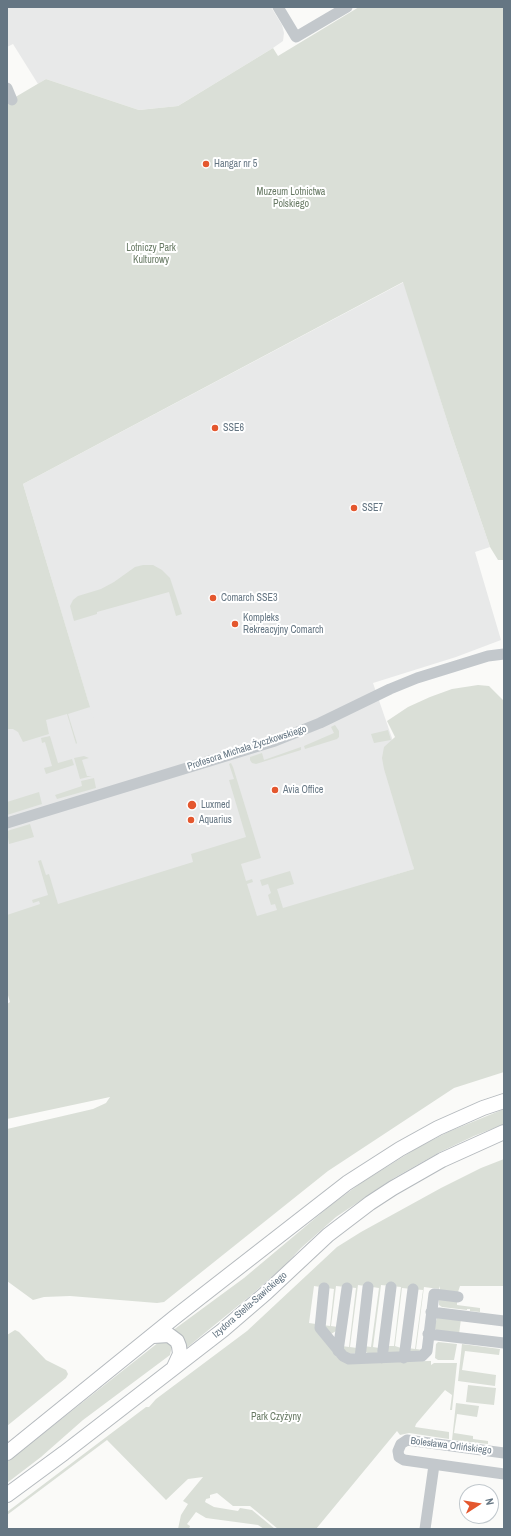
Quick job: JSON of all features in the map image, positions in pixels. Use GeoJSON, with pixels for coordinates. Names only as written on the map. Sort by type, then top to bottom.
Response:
{"type":"FeatureCollection","features":[{"type":"Feature","properties":{"kind":"main road"},"geometry":{"type":"LineString","coordinates":[[7,1453],[347,1183],[372,1166],[438,1128],[483,1108],[504,1101]]}},
{"type":"Feature","properties":{"kind":"main road","name":"Izydora Stella-Sawickiego"},"geometry":{"type":"LineString","coordinates":[[7,1495],[223,1330],[266,1293],[328,1235],[370,1203],[442,1160],[502,1134]]}},
{"type":"Feature","properties":{"kind":"main road"},"geometry":{"type":"LineString","coordinates":[[153,1336],[161,1334],[168,1335],[177,1341],[180,1354],[174,1368]]}},
{"type":"Feature","properties":{"kind":"street"},"geometry":{"type":"LineString","coordinates":[[278,7],[296,37],[347,7]]}},
{"type":"Feature","properties":{"kind":"street"},"geometry":{"type":"LineString","coordinates":[[7,88],[12,100]]}},
{"type":"Feature","properties":{"kind":"street","name":"Profesora Michała Życzkowskiego"},"geometry":{"type":"LineString","coordinates":[[7,823],[275,740],[314,726],[390,689],[417,678],[488,656],[504,654]]}},
{"type":"Feature","properties":{"kind":"street"},"geometry":{"type":"LineString","coordinates":[[360,1358],[368,1287]]}},
{"type":"Feature","properties":{"kind":"street"},"geometry":{"type":"LineString","coordinates":[[382,1358],[391,1287]]}},
{"type":"Feature","properties":{"kind":"street"},"geometry":{"type":"LineString","coordinates":[[324,1288],[320,1328],[346,1358],[404,1358],[420,1357],[424,1355],[427,1351],[434,1294],[458,1297]]}},
{"type":"Feature","properties":{"kind":"street"},"geometry":{"type":"LineString","coordinates":[[338,1350],[347,1288]]}},
{"type":"Feature","properties":{"kind":"street"},"geometry":{"type":"LineString","coordinates":[[404,1358],[413,1289]]}},
{"type":"Feature","properties":{"kind":"street"},"geometry":{"type":"LineString","coordinates":[[431,1312],[504,1321]]}},
{"type":"Feature","properties":{"kind":"street"},"geometry":{"type":"LineString","coordinates":[[428,1334],[504,1344]]}},
{"type":"Feature","properties":{"kind":"street","name":"Bolesława Orlińskiego"},"geometry":{"type":"LineString","coordinates":[[504,1453],[407,1440],[402,1442],[399,1446],[398,1454],[404,1460],[504,1474]]}},
{"type":"Feature","properties":{"kind":"street","name":"Bolesława Orlińskiego"},"geometry":{"type":"LineString","coordinates":[[425,1529],[434,1465]]}},
{"type":"Feature","properties":{"kind":"shaded area"},"geometry":{"type":"Polygon","coordinates":[[[7,7],[271,7],[282,25],[284,33],[283,41],[273,48],[178,106],[139,110],[46,79],[38,84],[13,44],[7,47],[7,7]]]}},
{"type":"Feature","properties":{"kind":"shaded area"},"geometry":{"type":"Polygon","coordinates":[[[404,282],[451,433],[490,547],[475,552],[501,640],[456,657],[373,683],[393,741],[414,869],[257,918],[7,923],[7,726],[88,701],[23,484],[404,282]]]}},
{"type":"Feature","properties":{"kind":"green space","name":"Lotniczy Park Kulturowy"},"geometry":{"type":"Polygon","coordinates":[[[359,7],[504,7],[504,560],[498,560],[490,547],[451,433],[403,282],[23,484],[90,707],[68,714],[77,743],[76,744],[67,714],[46,720],[49,734],[23,742],[18,732],[13,729],[7,729],[7,102],[46,79],[139,110],[178,106],[273,48],[278,56],[359,7]]]}},
{"type":"Feature","properties":{"kind":"green space"},"geometry":{"type":"Polygon","coordinates":[[[153,565],[162,570],[170,578],[182,614],[176,616],[169,592],[97,612],[97,614],[74,621],[70,606],[73,600],[78,596],[101,589],[135,567],[153,565]]]}},
{"type":"Feature","properties":{"kind":"green space"},"geometry":{"type":"Polygon","coordinates":[[[478,685],[489,686],[504,701],[504,1072],[454,1088],[328,1171],[164,1302],[157,1303],[70,1296],[44,1297],[33,1300],[7,1281],[7,1129],[93,1109],[106,1103],[110,1097],[7,1119],[7,1004],[10,1002],[7,992],[7,915],[40,904],[39,901],[33,903],[32,900],[48,895],[38,861],[41,860],[46,875],[49,874],[58,904],[193,862],[191,854],[246,837],[229,780],[234,779],[229,764],[231,763],[261,858],[241,864],[246,881],[252,879],[253,882],[247,884],[257,916],[277,910],[275,904],[271,905],[268,895],[271,893],[268,884],[262,886],[260,880],[290,871],[294,884],[277,889],[283,908],[414,869],[384,769],[382,758],[384,747],[395,737],[387,721],[408,707],[430,697],[452,689],[478,685]]]}},
{"type":"Feature","properties":{"kind":"green space"},"geometry":{"type":"Polygon","coordinates":[[[335,725],[339,731],[339,737],[337,739],[305,749],[304,746],[334,733],[331,727],[335,725]]]}},
{"type":"Feature","properties":{"kind":"green space"},"geometry":{"type":"Polygon","coordinates":[[[388,730],[391,740],[374,743],[371,734],[388,730]]]}},
{"type":"Feature","properties":{"kind":"green space"},"geometry":{"type":"Polygon","coordinates":[[[50,736],[58,763],[72,759],[74,765],[46,774],[44,768],[52,766],[45,742],[42,743],[41,738],[50,736]]]}},
{"type":"Feature","properties":{"kind":"green space"},"geometry":{"type":"Polygon","coordinates":[[[301,747],[301,750],[256,764],[252,763],[250,760],[250,757],[262,753],[264,760],[301,747]]]}},
{"type":"Feature","properties":{"kind":"green space"},"geometry":{"type":"Polygon","coordinates":[[[84,756],[89,758],[82,760],[87,776],[92,776],[80,779],[74,758],[84,756]]]}},
{"type":"Feature","properties":{"kind":"green space"},"geometry":{"type":"Polygon","coordinates":[[[94,778],[96,788],[57,799],[55,795],[82,786],[81,781],[94,778]]]}},
{"type":"Feature","properties":{"kind":"green space"},"geometry":{"type":"Polygon","coordinates":[[[39,792],[42,804],[7,815],[7,802],[39,792]]]}},
{"type":"Feature","properties":{"kind":"green space"},"geometry":{"type":"Polygon","coordinates":[[[30,824],[34,837],[9,844],[7,831],[30,824]]]}},
{"type":"Feature","properties":{"kind":"green space"},"geometry":{"type":"Polygon","coordinates":[[[504,1109],[504,1124],[440,1152],[394,1178],[336,1217],[250,1296],[184,1350],[172,1331],[244,1278],[331,1205],[361,1183],[417,1148],[448,1132],[504,1109]]]}},
{"type":"Feature","properties":{"kind":"green space","name":"Park Czyżyny"},"geometry":{"type":"Polygon","coordinates":[[[504,1159],[504,1286],[460,1286],[458,1292],[440,1290],[440,1286],[439,1289],[424,1287],[416,1349],[423,1350],[410,1353],[408,1348],[415,1349],[423,1290],[402,1288],[395,1346],[401,1348],[400,1352],[388,1352],[386,1346],[394,1346],[401,1287],[381,1285],[373,1347],[379,1348],[377,1353],[369,1354],[366,1352],[364,1346],[371,1347],[379,1288],[358,1285],[350,1347],[357,1348],[357,1351],[346,1355],[342,1346],[349,1347],[356,1288],[336,1286],[331,1326],[338,1327],[336,1331],[331,1334],[323,1325],[330,1326],[334,1289],[314,1286],[309,1323],[316,1324],[346,1362],[431,1361],[431,1365],[434,1363],[457,1363],[452,1410],[450,1410],[452,1395],[445,1390],[415,1427],[449,1432],[449,1439],[409,1433],[400,1435],[397,1431],[316,1529],[278,1529],[250,1506],[233,1506],[217,1493],[210,1495],[210,1498],[206,1499],[205,1502],[214,1507],[238,1511],[240,1508],[252,1510],[275,1529],[264,1529],[258,1525],[206,1518],[196,1512],[187,1524],[190,1526],[189,1529],[178,1529],[181,1515],[188,1504],[183,1501],[203,1477],[188,1479],[166,1500],[107,1440],[7,1515],[7,1512],[146,1407],[149,1407],[156,1399],[247,1331],[337,1247],[361,1232],[441,1188],[481,1168],[504,1159]]]}},
{"type":"Feature","properties":{"kind":"green space"},"geometry":{"type":"Polygon","coordinates":[[[439,1299],[457,1302],[457,1305],[480,1308],[480,1312],[470,1311],[470,1309],[467,1310],[442,1307],[439,1305],[439,1299]]]}},
{"type":"Feature","properties":{"kind":"green space"},"geometry":{"type":"Polygon","coordinates":[[[437,1318],[461,1319],[459,1334],[436,1330],[434,1328],[437,1318]]]}},
{"type":"Feature","properties":{"kind":"green space"},"geometry":{"type":"Polygon","coordinates":[[[15,1330],[19,1332],[46,1360],[66,1370],[68,1374],[66,1378],[7,1426],[7,1335],[15,1330]]]}},
{"type":"Feature","properties":{"kind":"green space"},"geometry":{"type":"Polygon","coordinates":[[[165,1341],[170,1343],[172,1346],[170,1355],[83,1420],[41,1457],[7,1483],[7,1462],[159,1342],[165,1341]]]}},
{"type":"Feature","properties":{"kind":"green space"},"geometry":{"type":"Polygon","coordinates":[[[438,1342],[457,1344],[454,1360],[438,1360],[435,1358],[436,1344],[438,1342]]]}},
{"type":"Feature","properties":{"kind":"green space"},"geometry":{"type":"Polygon","coordinates":[[[462,1344],[500,1349],[499,1355],[465,1351],[462,1370],[496,1375],[495,1386],[458,1381],[462,1344]]]}},
{"type":"Feature","properties":{"kind":"green space"},"geometry":{"type":"Polygon","coordinates":[[[468,1385],[496,1388],[494,1405],[466,1402],[468,1385]]]}},
{"type":"Feature","properties":{"kind":"green space"},"geometry":{"type":"Polygon","coordinates":[[[456,1403],[479,1406],[477,1417],[457,1414],[454,1433],[473,1436],[473,1439],[488,1441],[488,1444],[452,1440],[456,1403]]]}},
{"type":"Feature","properties":{"kind":"place","name":"Hangar nr 5"},"geometry":{"type":"Point","coordinates":[206,164]}},
{"type":"Feature","properties":{"kind":"place","name":"SSE6"},"geometry":{"type":"Point","coordinates":[215,428]}},
{"type":"Feature","properties":{"kind":"place","name":"SSE7"},"geometry":{"type":"Point","coordinates":[354,508]}},
{"type":"Feature","properties":{"kind":"place","name":"Comarch SSE3"},"geometry":{"type":"Point","coordinates":[213,598]}},
{"type":"Feature","properties":{"kind":"place","name":"Kompleks Rekreacyjny Comarch"},"geometry":{"type":"Point","coordinates":[235,624]}},
{"type":"Feature","properties":{"kind":"place","name":"Avia Office"},"geometry":{"type":"Point","coordinates":[275,790]}},
{"type":"Feature","properties":{"kind":"place","name":"Luxmed"},"geometry":{"type":"Point","coordinates":[192,805]}},
{"type":"Feature","properties":{"kind":"place","name":"Aquarius"},"geometry":{"type":"Point","coordinates":[191,820]}},
{"type":"Feature","properties":{"kind":"park label","name":"Muzeum Lotnictwa Polskiego"},"geometry":{"type":"Point","coordinates":[291,198]}}]}
